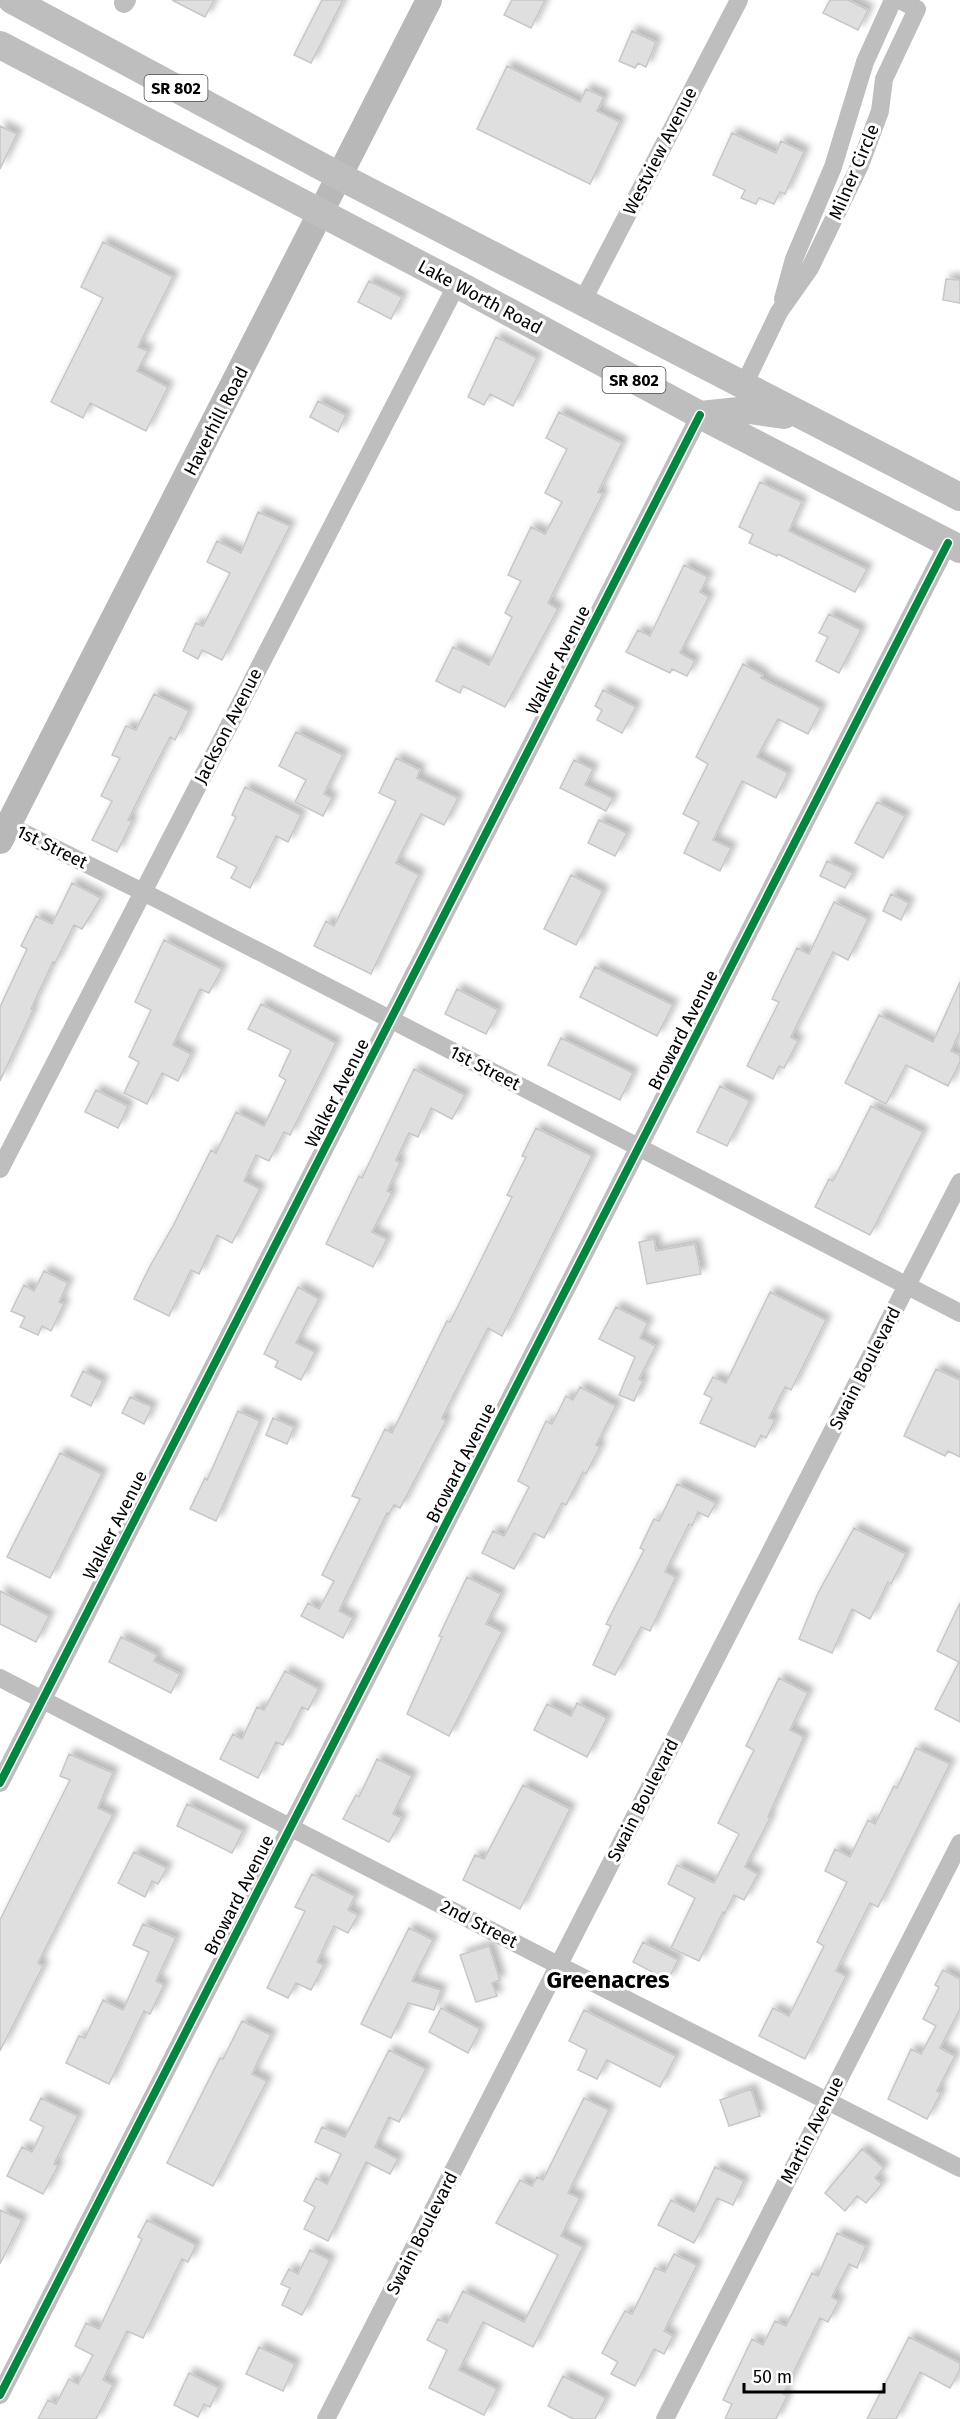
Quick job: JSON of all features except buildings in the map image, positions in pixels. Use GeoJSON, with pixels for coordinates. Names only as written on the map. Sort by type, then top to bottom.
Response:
{"type":"FeatureCollection","features":[{"type":"Feature","properties":{"kind":"main road","name":"SR 802"},"geometry":{"type":"LineString","coordinates":[[12,0],[341,177],[960,497]]}},
{"type":"Feature","properties":{"kind":"main road","name":"Lake Worth Road"},"geometry":{"type":"LineString","coordinates":[[0,45],[457,284],[700,416],[954,546]]}},
{"type":"Feature","properties":{"kind":"main road"},"geometry":{"type":"LineString","coordinates":[[700,416],[749,410],[807,418]]}},
{"type":"Feature","properties":{"kind":"street","name":"Haverhill Road"},"geometry":{"type":"LineString","coordinates":[[4,833],[322,215],[429,0]]}},
{"type":"Feature","properties":{"kind":"street","name":"Westview Avenue"},"geometry":{"type":"LineString","coordinates":[[582,302],[739,0]]}},
{"type":"Feature","properties":{"kind":"street","name":"Milner Circle"},"geometry":{"type":"LineString","coordinates":[[779,312],[794,259],[832,167],[866,62],[893,0]]}},
{"type":"Feature","properties":{"kind":"street","name":"Milner Circle"},"geometry":{"type":"LineString","coordinates":[[744,385],[779,312],[810,268],[860,165],[880,111],[884,79],[917,9],[900,0]]}},
{"type":"Feature","properties":{"kind":"street","name":"Jackson Avenue"},"geometry":{"type":"LineString","coordinates":[[0,1169],[457,284]]}},
{"type":"Feature","properties":{"kind":"street","name":"Walker Avenue"},"geometry":{"type":"LineString","coordinates":[[0,1783],[700,416]]}},
{"type":"Feature","properties":{"kind":"street","name":"Broward Avenue"},"geometry":{"type":"LineString","coordinates":[[0,2396],[639,1148],[954,546]]}},
{"type":"Feature","properties":{"kind":"street","name":"1st Street"},"geometry":{"type":"LineString","coordinates":[[4,833],[142,891],[960,1313]]}},
{"type":"Feature","properties":{"kind":"street","name":"Swain Boulevard"},"geometry":{"type":"LineString","coordinates":[[326,2419],[960,1182]]}},
{"type":"Feature","properties":{"kind":"street","name":"2nd Street"},"geometry":{"type":"LineString","coordinates":[[0,1678],[558,1965],[960,2168]]}},
{"type":"Feature","properties":{"kind":"street","name":"Martin Avenue"},"geometry":{"type":"LineString","coordinates":[[665,2419],[960,1843]]}},
{"type":"Feature","properties":{"kind":"cycle path"},"geometry":{"type":"LineString","coordinates":[[0,1783],[700,415]]}},
{"type":"Feature","properties":{"kind":"cycle path"},"geometry":{"type":"LineString","coordinates":[[0,2395],[948,543]]}},
{"type":"Feature","properties":{"kind":"district","name":"Greenacres"},"geometry":{"type":"Point","coordinates":[608,1980]}}]}
